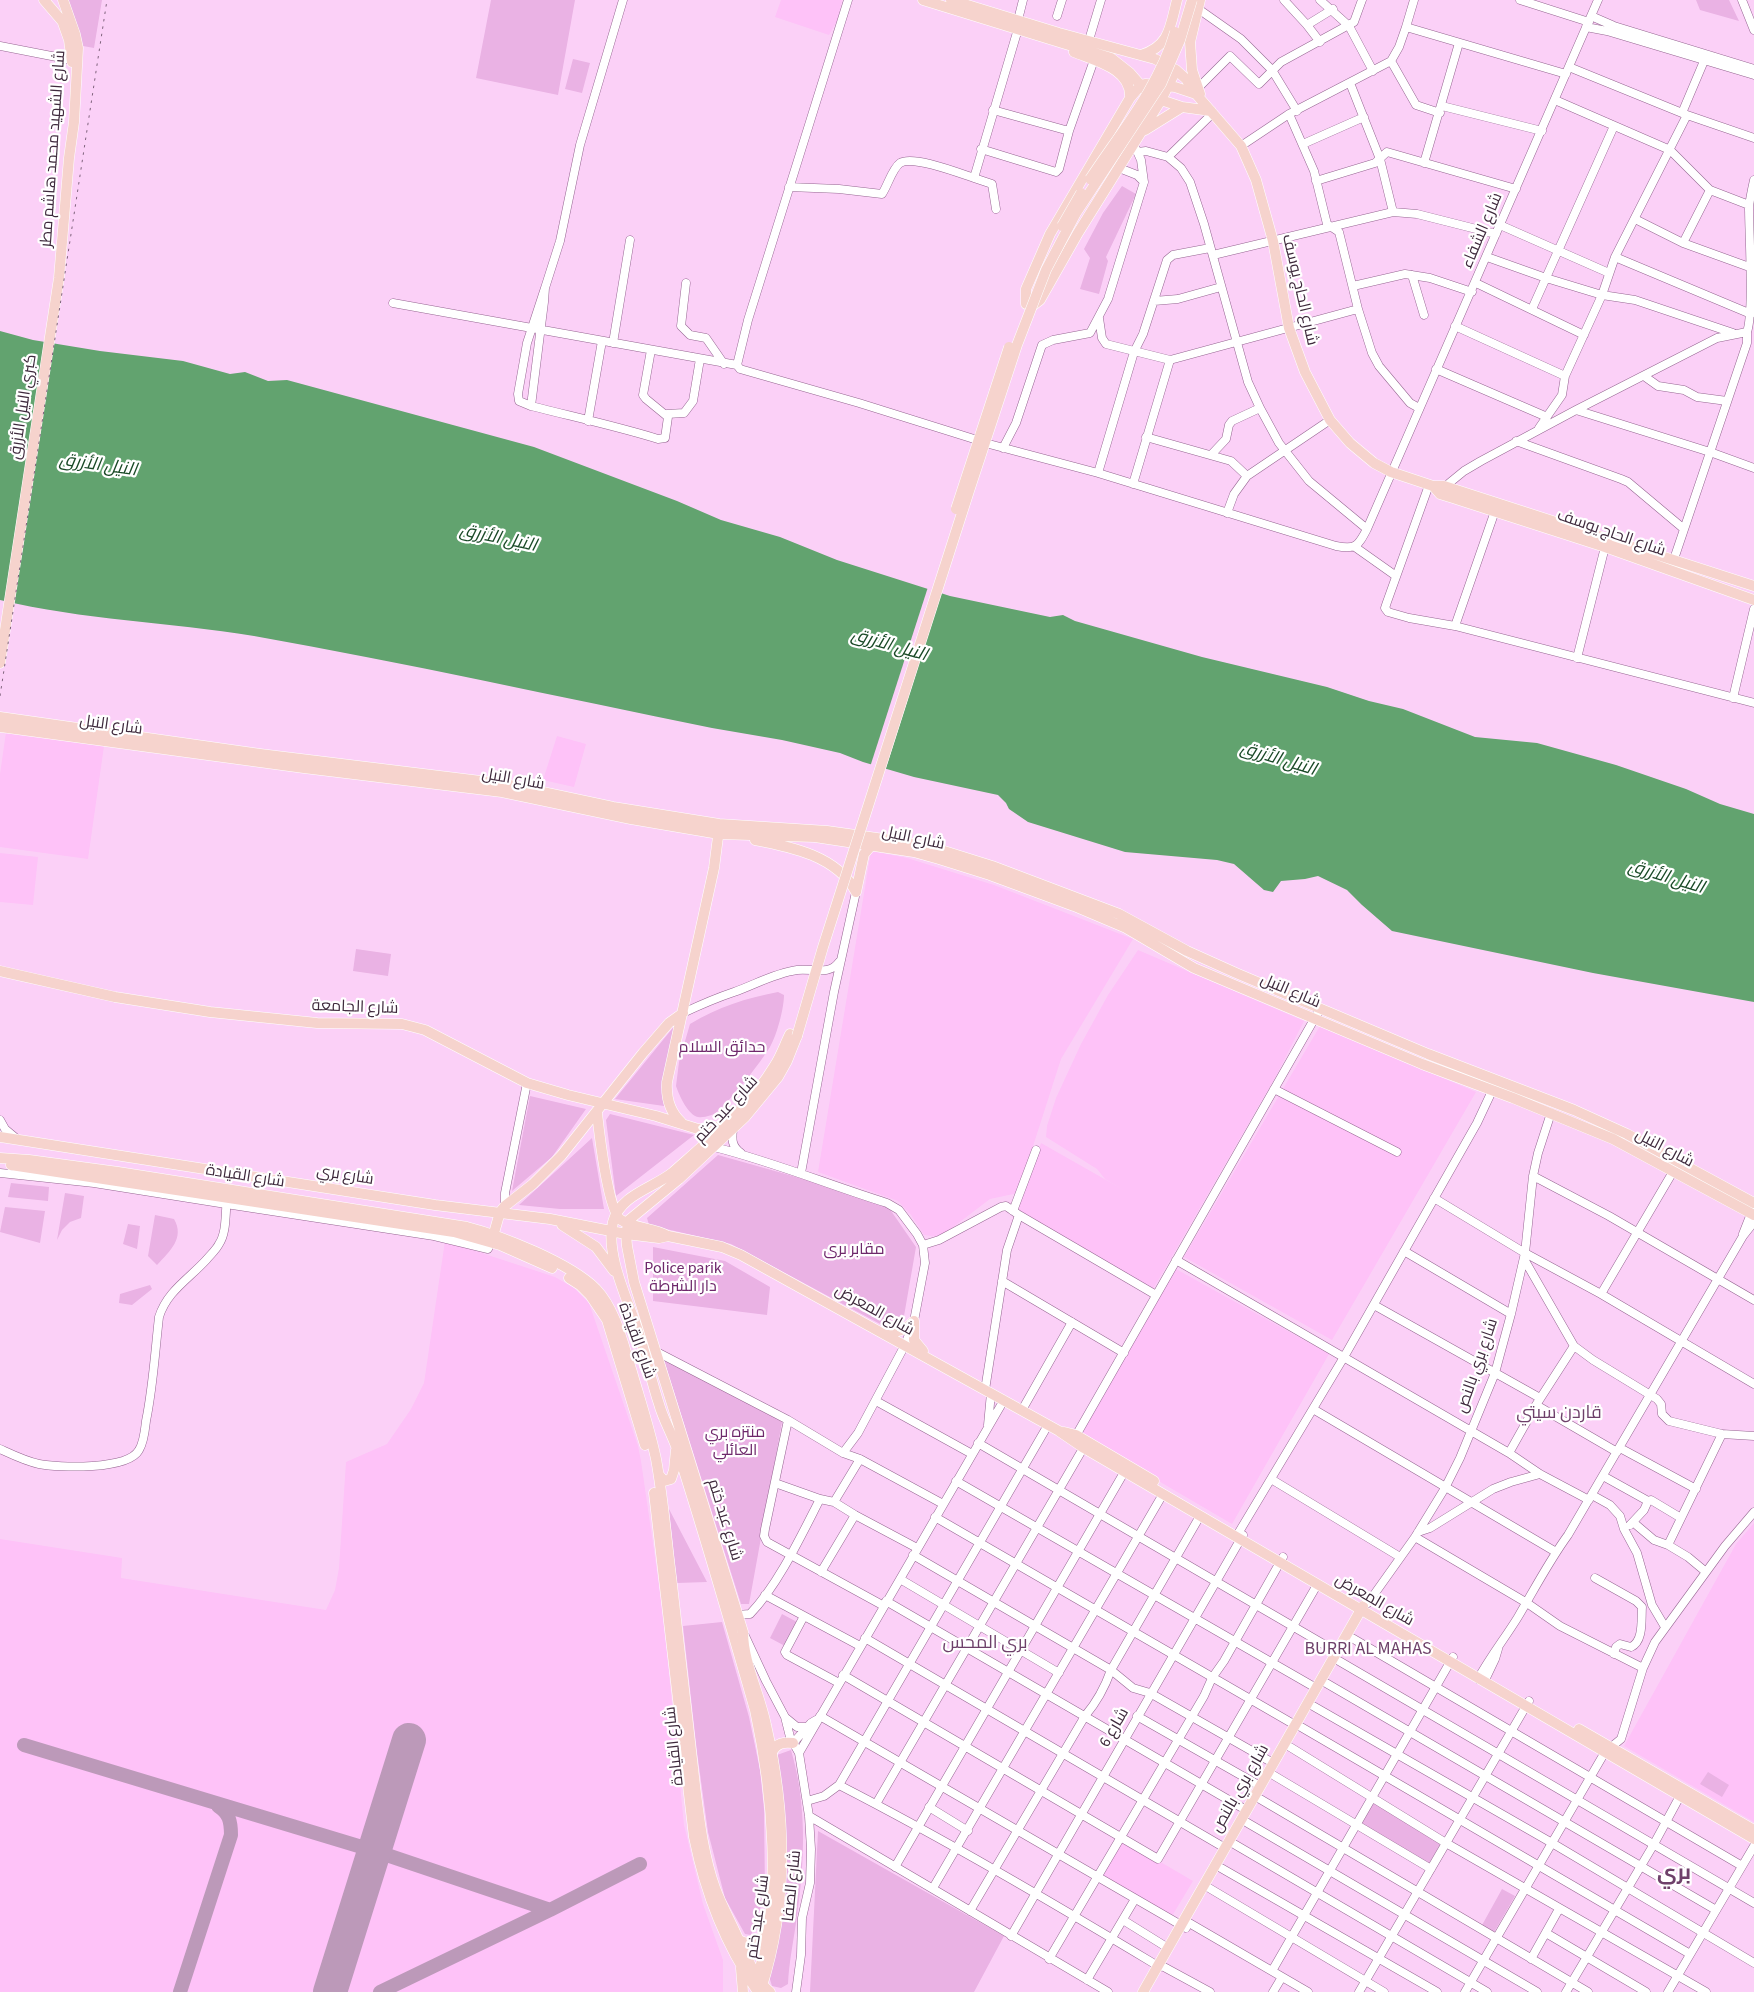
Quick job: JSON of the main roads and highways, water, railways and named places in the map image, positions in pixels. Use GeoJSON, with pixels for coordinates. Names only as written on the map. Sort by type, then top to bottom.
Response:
{"type":"FeatureCollection","features":[{"type":"Feature","properties":{"kind":"main road"},"geometry":{"type":"LineString","coordinates":[[44,0],[62,21]]}},
{"type":"Feature","properties":{"kind":"main road","name":"شارع الشهيد محمد هاشم مطر"},"geometry":{"type":"LineString","coordinates":[[53,303],[69,120],[72,60],[68,34],[62,21],[57,0]]}},
{"type":"Feature","properties":{"kind":"main road","name":"شارع الشهيد محمد هاشم مطر"},"geometry":{"type":"LineString","coordinates":[[53,303],[59,278],[68,158],[74,122],[78,48],[63,0]]}},
{"type":"Feature","properties":{"kind":"main road","name":"شارع الحاج يوسف"},"geometry":{"type":"LineString","coordinates":[[923,0],[1018,25],[1089,40],[1155,59],[1176,70],[1186,79],[1241,146],[1256,180],[1273,241],[1290,328],[1305,372],[1330,420],[1358,450],[1374,462],[1391,472],[1455,494],[1674,559],[1754,586]]}},
{"type":"Feature","properties":{"kind":"main road","name":"شارع الحاج يوسف"},"geometry":{"type":"LineString","coordinates":[[951,0],[1056,41],[1112,58],[1130,73],[1141,86],[1161,100],[1182,107],[1212,112]]}},
{"type":"Feature","properties":{"kind":"main road"},"geometry":{"type":"LineString","coordinates":[[1141,55],[1154,51],[1163,43],[1171,25],[1177,0]]}},
{"type":"Feature","properties":{"kind":"main road"},"geometry":{"type":"LineString","coordinates":[[1029,305],[1069,211],[1152,84],[1173,39],[1185,0]]}},
{"type":"Feature","properties":{"kind":"main road"},"geometry":{"type":"LineString","coordinates":[[1029,305],[1076,213],[1161,84],[1196,3]]}},
{"type":"Feature","properties":{"kind":"main road"},"geometry":{"type":"LineString","coordinates":[[1196,3],[1190,42],[1192,70],[1199,94]]}},
{"type":"Feature","properties":{"kind":"main road"},"geometry":{"type":"LineString","coordinates":[[1056,41],[1114,70],[1124,77],[1131,90],[1130,98]]}},
{"type":"Feature","properties":{"kind":"main road"},"geometry":{"type":"LineString","coordinates":[[1029,305],[1040,300],[1083,225],[1119,168],[1136,148],[1142,132],[1176,70]]}},
{"type":"Feature","properties":{"kind":"main road"},"geometry":{"type":"LineString","coordinates":[[1029,305],[1026,289],[1050,234],[1130,98],[1141,86],[1146,84],[1168,86],[1199,94]]}},
{"type":"Feature","properties":{"kind":"main road"},"geometry":{"type":"LineString","coordinates":[[1142,132],[1182,107]]}},
{"type":"Feature","properties":{"kind":"main road"},"geometry":{"type":"LineString","coordinates":[[0,636],[53,303]]}},
{"type":"Feature","properties":{"kind":"main road","name":"كبري النيل الأزرق"},"geometry":{"type":"LineString","coordinates":[[0,663],[53,303]]}},
{"type":"Feature","properties":{"kind":"main road","name":"شارع عبد ختم"},"geometry":{"type":"LineString","coordinates":[[759,1988],[774,1939],[781,1884],[780,1815],[772,1752],[763,1710],[743,1645],[743,1632],[634,1282],[627,1229],[636,1213],[662,1194],[714,1148],[760,1087],[794,1035],[977,442],[1003,364],[1029,305]]}},
{"type":"Feature","properties":{"kind":"main road","name":"شارع الحاج يوسف"},"geometry":{"type":"LineString","coordinates":[[1455,494],[1495,511],[1754,600]]}},
{"type":"Feature","properties":{"kind":"main road","name":"شارع النيل"},"geometry":{"type":"LineString","coordinates":[[0,717],[251,753],[505,784],[719,829],[743,836],[815,837],[914,852],[964,866],[1074,906],[1126,928],[1194,968],[1422,1064],[1551,1113],[1613,1139],[1753,1212]]}},
{"type":"Feature","properties":{"kind":"main road","name":"شارع النيل"},"geometry":{"type":"LineString","coordinates":[[0,727],[304,768],[502,792],[631,818],[719,829],[811,829],[857,835],[867,838],[906,842],[970,858],[1119,914],[1187,951],[1320,1009],[1428,1054],[1574,1110],[1627,1134],[1753,1212]]}},
{"type":"Feature","properties":{"kind":"main road"},"geometry":{"type":"LineString","coordinates":[[686,1126],[674,1115],[666,1092],[714,868],[719,829]]}},
{"type":"Feature","properties":{"kind":"main road"},"geometry":{"type":"LineString","coordinates":[[743,836],[789,847],[822,860],[850,880],[856,892],[864,854],[871,846]]}},
{"type":"Feature","properties":{"kind":"main road","name":"شارع الجامعة"},"geometry":{"type":"LineString","coordinates":[[0,971],[115,997],[210,1012],[316,1023],[402,1024],[425,1030],[527,1083],[603,1104],[656,1116],[702,1130],[728,1127]]}},
{"type":"Feature","properties":{"kind":"main road"},"geometry":{"type":"LineString","coordinates":[[491,1242],[502,1209],[541,1177],[597,1113],[617,1084],[669,1023],[683,1012]]}},
{"type":"Feature","properties":{"kind":"main road"},"geometry":{"type":"LineString","coordinates":[[597,1113],[606,1174],[615,1216]]}},
{"type":"Feature","properties":{"kind":"main road","name":"شارع عبد ختم"},"geometry":{"type":"LineString","coordinates":[[728,1127],[662,1181],[647,1186],[627,1202],[615,1216],[611,1230],[613,1256],[659,1405],[676,1447],[732,1629],[759,1729],[771,1815],[771,1883],[759,1988]]}},
{"type":"Feature","properties":{"kind":"main road","name":"شارع بري"},"geometry":{"type":"LineString","coordinates":[[0,1137],[435,1205],[502,1209],[611,1230],[627,1229]]}},
{"type":"Feature","properties":{"kind":"main road","name":"شارع القيادة"},"geometry":{"type":"LineString","coordinates":[[0,1158],[29,1160],[117,1180],[227,1200],[454,1232],[491,1242],[569,1270],[584,1280],[604,1299],[614,1317],[626,1352],[659,1475],[688,1795],[698,1859],[713,1905],[730,1944],[740,1962],[759,1988]]}},
{"type":"Feature","properties":{"kind":"main road","name":"شارع القيادة"},"geometry":{"type":"LineString","coordinates":[[0,1165],[17,1165],[454,1225],[548,1266],[580,1285],[598,1304],[607,1320],[644,1440],[652,1476],[702,1836],[715,1886],[759,1988]]}},
{"type":"Feature","properties":{"kind":"main road","name":"شارع المعرض"},"geometry":{"type":"LineString","coordinates":[[615,1216],[627,1229],[659,1238],[668,1236],[731,1250],[905,1345],[1048,1425],[1075,1438],[1609,1750],[1754,1839]]}},
{"type":"Feature","properties":{"kind":"main road"},"geometry":{"type":"LineString","coordinates":[[550,1219],[596,1246],[613,1270],[625,1294]]}},
{"type":"Feature","properties":{"kind":"main road"},"geometry":{"type":"LineString","coordinates":[[880,1332],[898,1332],[914,1321],[914,1340],[933,1361]]}},
{"type":"Feature","properties":{"kind":"main road"},"geometry":{"type":"LineString","coordinates":[[659,1475],[664,1481],[672,1478],[676,1447]]}},
{"type":"Feature","properties":{"kind":"main road","name":"شارع المعرض"},"geometry":{"type":"LineString","coordinates":[[1126,1469],[1200,1516],[1240,1536]]}},
{"type":"Feature","properties":{"kind":"main road","name":"شارع المعرض"},"geometry":{"type":"LineString","coordinates":[[1281,1560],[1317,1585],[1365,1608]]}},
{"type":"Feature","properties":{"kind":"main road","name":"شارع بري بالنص"},"geometry":{"type":"LineString","coordinates":[[1143,1992],[1161,1966],[1230,1846],[1260,1799],[1290,1746],[1316,1688],[1352,1638],[1365,1608]]}},
{"type":"Feature","properties":{"kind":"main road","name":"شارع بري بالنص"},"geometry":{"type":"LineString","coordinates":[[1150,1992],[1168,1948],[1209,1888],[1246,1810],[1273,1763],[1313,1706],[1365,1608]]}},
{"type":"Feature","properties":{"kind":"main road"},"geometry":{"type":"LineString","coordinates":[[772,1752],[775,1746],[782,1743],[793,1743]]}},
{"type":"Feature","properties":{"kind":"main road","name":"شارع المعرض"},"geometry":{"type":"LineString","coordinates":[[1684,1795],[1754,1830]]}},
{"type":"Feature","properties":{"kind":"main road"},"geometry":{"type":"LineString","coordinates":[[739,1940],[748,1943],[766,1936]]}},
{"type":"Feature","properties":{"kind":"main road"},"geometry":{"type":"LineString","coordinates":[[740,1962],[743,1992]]}},
{"type":"Feature","properties":{"kind":"water","name":"النيل الأزرق"},"geometry":{"type":"Polygon","coordinates":[[[0,331],[33,340],[100,351],[183,361],[230,374],[245,372],[268,381],[287,380],[534,447],[677,501],[721,520],[780,537],[837,560],[950,596],[1050,617],[1063,615],[1075,621],[1202,657],[1327,687],[1369,701],[1403,709],[1475,737],[1537,743],[1616,765],[1686,789],[1720,804],[1754,814],[1754,1002],[1593,973],[1392,931],[1347,890],[1318,876],[1281,881],[1273,892],[1264,890],[1234,864],[1217,860],[1125,852],[1028,822],[1009,809],[998,795],[914,777],[840,753],[311,646],[222,631],[63,612],[0,600],[0,331]]]}},
{"type":"Feature","properties":{"kind":"railway"},"geometry":{"type":"LineString","coordinates":[[0,696],[107,0]]}},
{"type":"Feature","properties":{"kind":"district","name":"قاردن سيتي"},"geometry":{"type":"Point","coordinates":[1559,1414]}},
{"type":"Feature","properties":{"kind":"district","name":"بري المحس"},"geometry":{"type":"Point","coordinates":[985,1644]}},
{"type":"Feature","properties":{"kind":"district","name":"BURRI AL MAHAS"},"geometry":{"type":"Point","coordinates":[1368,1650]}},
{"type":"Feature","properties":{"kind":"district","name":"بري"},"geometry":{"type":"Point","coordinates":[1674,1874]}},
{"type":"Feature","properties":{"kind":"park label","name":"حدائق السلام"},"geometry":{"type":"Point","coordinates":[722,1048]}},
{"type":"Feature","properties":{"kind":"park label","name":"مقابر برى"},"geometry":{"type":"Point","coordinates":[854,1250]}},
{"type":"Feature","properties":{"kind":"park label","name":"Police parik دار الشرطة"},"geometry":{"type":"Point","coordinates":[683,1278]}},
{"type":"Feature","properties":{"kind":"park label","name":"منتزه بري العائلي"},"geometry":{"type":"Point","coordinates":[735,1442]}}]}
